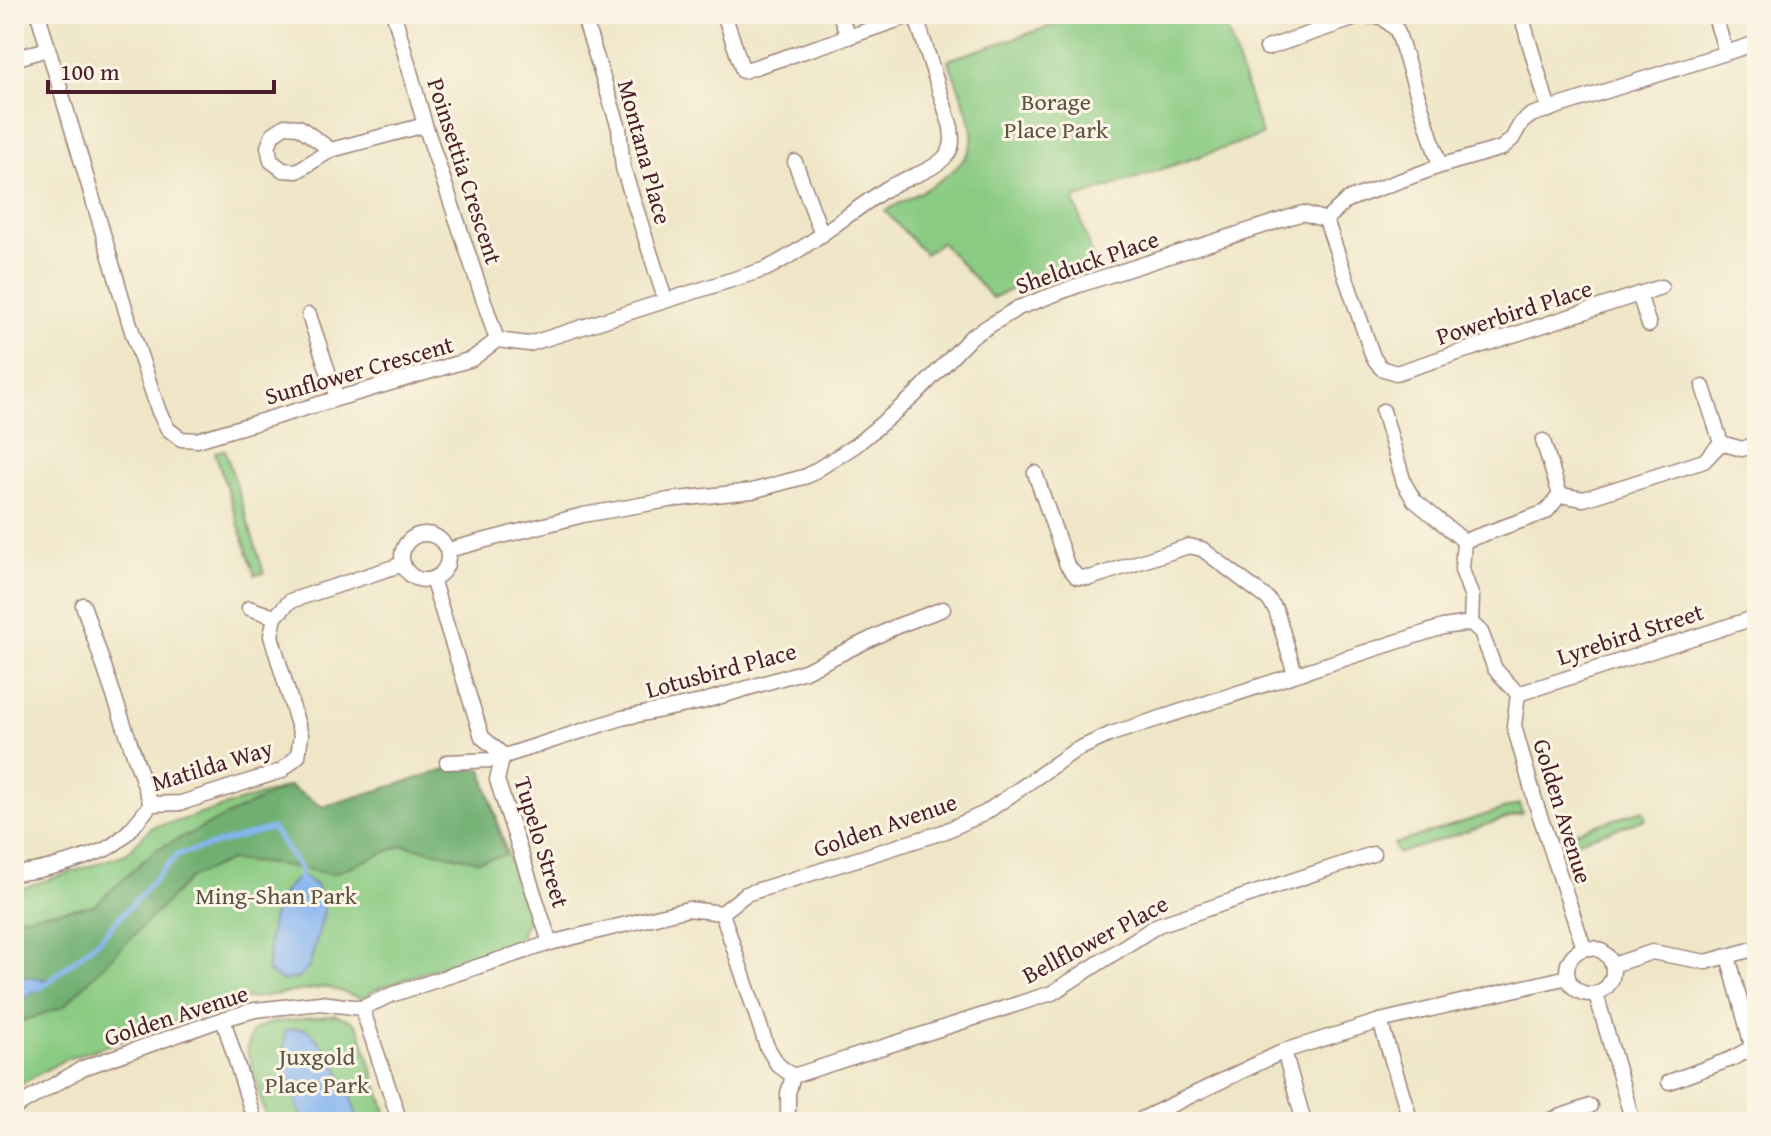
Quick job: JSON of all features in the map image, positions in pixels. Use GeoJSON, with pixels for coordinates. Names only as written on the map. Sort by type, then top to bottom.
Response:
{"type":"FeatureCollection","features":[{"type":"Feature","properties":{"kind":"street","name":"Sunflower Crescent"},"geometry":{"type":"LineString","coordinates":[[38,14],[159,412],[168,429],[181,439],[197,440],[472,359],[497,340]]}},
{"type":"Feature","properties":{"kind":"street","name":"Poinsettia Crescent"},"geometry":{"type":"LineString","coordinates":[[394,14],[425,125],[497,340]]}},
{"type":"Feature","properties":{"kind":"street"},"geometry":{"type":"LineString","coordinates":[[497,340],[529,344],[766,269],[794,256],[886,189],[937,165],[951,150],[951,127],[915,14],[743,71],[724,14]]}},
{"type":"Feature","properties":{"kind":"street"},"geometry":{"type":"LineString","coordinates":[[840,14],[848,37]]}},
{"type":"Feature","properties":{"kind":"street"},"geometry":{"type":"LineString","coordinates":[[1527,14],[1524,25],[1549,110]]}},
{"type":"Feature","properties":{"kind":"street"},"geometry":{"type":"LineString","coordinates":[[1714,14],[1726,52]]}},
{"type":"Feature","properties":{"kind":"street","name":"Montana Place"},"geometry":{"type":"LineString","coordinates":[[583,15],[619,128],[623,168],[665,299]]}},
{"type":"Feature","properties":{"kind":"street"},"geometry":{"type":"LineString","coordinates":[[1267,48],[1362,16],[1382,17],[1397,30],[1440,166]]}},
{"type":"Feature","properties":{"kind":"street"},"geometry":{"type":"LineString","coordinates":[[1326,220],[1347,200],[1440,166],[1502,148],[1531,115],[1757,43]]}},
{"type":"Feature","properties":{"kind":"street"},"geometry":{"type":"LineString","coordinates":[[14,59],[47,49]]}},
{"type":"Feature","properties":{"kind":"street"},"geometry":{"type":"LineString","coordinates":[[331,150],[425,125]]}},
{"type":"Feature","properties":{"kind":"street"},"geometry":{"type":"LineString","coordinates":[[795,162],[822,235]]}},
{"type":"Feature","properties":{"kind":"street","name":"Shelduck Place"},"geometry":{"type":"LineString","coordinates":[[448,550],[583,515],[669,500],[752,491],[807,476],[856,445],[914,396],[971,337],[1018,308],[1079,285],[1303,213],[1326,220]]}},
{"type":"Feature","properties":{"kind":"street","name":"Powerbird Place"},"geometry":{"type":"LineString","coordinates":[[1326,220],[1373,357],[1381,368],[1396,373],[1661,287]]}},
{"type":"Feature","properties":{"kind":"street"},"geometry":{"type":"LineString","coordinates":[[1639,294],[1649,325]]}},
{"type":"Feature","properties":{"kind":"street"},"geometry":{"type":"LineString","coordinates":[[309,315],[337,398]]}},
{"type":"Feature","properties":{"kind":"street"},"geometry":{"type":"LineString","coordinates":[[1703,387],[1721,443]]}},
{"type":"Feature","properties":{"kind":"street"},"geometry":{"type":"LineString","coordinates":[[1383,411],[1409,492],[1414,500],[1464,541]]}},
{"type":"Feature","properties":{"kind":"street"},"geometry":{"type":"LineString","coordinates":[[1543,441],[1560,495]]}},
{"type":"Feature","properties":{"kind":"street"},"geometry":{"type":"LineString","coordinates":[[1721,443],[1742,449],[1757,444]]}},
{"type":"Feature","properties":{"kind":"street"},"geometry":{"type":"LineString","coordinates":[[1560,495],[1584,499],[1704,461],[1721,443]]}},
{"type":"Feature","properties":{"kind":"street"},"geometry":{"type":"LineString","coordinates":[[1035,473],[1067,565],[1077,577],[1090,578],[1189,546],[1202,549],[1268,599],[1276,610],[1295,674]]}},
{"type":"Feature","properties":{"kind":"street"},"geometry":{"type":"LineString","coordinates":[[1464,541],[1546,512],[1560,495]]}},
{"type":"Feature","properties":{"kind":"street"},"geometry":{"type":"LineString","coordinates":[[419,535],[433,535],[448,550],[447,565],[439,576],[432,579],[418,579],[403,564],[402,556],[407,543],[419,535]]}},
{"type":"Feature","properties":{"kind":"street"},"geometry":{"type":"LineString","coordinates":[[1464,541],[1462,570],[1472,597],[1471,623],[1481,632],[1495,669],[1518,694]]}},
{"type":"Feature","properties":{"kind":"street"},"geometry":{"type":"LineString","coordinates":[[249,608],[275,617],[290,601],[403,564]]}},
{"type":"Feature","properties":{"kind":"street","name":"Tupelo Street"},"geometry":{"type":"LineString","coordinates":[[432,579],[482,737],[503,755],[497,780],[550,943]]}},
{"type":"Feature","properties":{"kind":"street"},"geometry":{"type":"LineString","coordinates":[[83,605],[151,804]]}},
{"type":"Feature","properties":{"kind":"street","name":"Lotusbird Place"},"geometry":{"type":"LineString","coordinates":[[447,762],[492,760],[622,718],[701,702],[805,671],[897,626],[943,609]]}},
{"type":"Feature","properties":{"kind":"street","name":"Matilda Way"},"geometry":{"type":"LineString","coordinates":[[14,873],[30,873],[108,848],[134,826],[151,804],[181,803],[281,771],[298,756],[301,735],[271,636],[275,617]]}},
{"type":"Feature","properties":{"kind":"street","name":"Lyrebird Street"},"geometry":{"type":"LineString","coordinates":[[1518,694],[1757,617]]}},
{"type":"Feature","properties":{"kind":"street","name":"Golden Avenue"},"geometry":{"type":"LineString","coordinates":[[14,1108],[83,1068],[255,1010],[320,1003],[362,1008],[391,995],[550,943],[688,909],[722,913],[746,894],[943,832],[985,813],[1074,751],[1111,734],[1443,627],[1471,623]]}},
{"type":"Feature","properties":{"kind":"street","name":"Golden Avenue"},"geometry":{"type":"LineString","coordinates":[[1518,694],[1514,726],[1536,804],[1584,948]]}},
{"type":"Feature","properties":{"kind":"street","name":"Bellflower Place"},"geometry":{"type":"LineString","coordinates":[[793,1076],[1052,993],[1158,925],[1373,854]]}},
{"type":"Feature","properties":{"kind":"street"},"geometry":{"type":"LineString","coordinates":[[722,913],[767,1047],[778,1065],[793,1076],[788,1093],[788,1122]]}},
{"type":"Feature","properties":{"kind":"street"},"geometry":{"type":"LineString","coordinates":[[1584,948],[1605,952],[1613,965],[1612,979],[1603,991],[1596,994],[1582,993],[1568,977],[1568,962],[1584,948]]}},
{"type":"Feature","properties":{"kind":"street"},"geometry":{"type":"LineString","coordinates":[[1613,965],[1652,952],[1706,962],[1757,948]]}},
{"type":"Feature","properties":{"kind":"street"},"geometry":{"type":"LineString","coordinates":[[1669,1082],[1731,1059],[1755,1046],[1728,956]]}},
{"type":"Feature","properties":{"kind":"street"},"geometry":{"type":"LineString","coordinates":[[1142,1119],[1284,1051],[1380,1021],[1568,977]]}},
{"type":"Feature","properties":{"kind":"street"},"geometry":{"type":"LineString","coordinates":[[1596,994],[1633,1122]]}},
{"type":"Feature","properties":{"kind":"street"},"geometry":{"type":"LineString","coordinates":[[362,1008],[400,1122]]}},
{"type":"Feature","properties":{"kind":"street"},"geometry":{"type":"LineString","coordinates":[[223,1019],[255,1122]]}},
{"type":"Feature","properties":{"kind":"street"},"geometry":{"type":"LineString","coordinates":[[1380,1021],[1411,1122]]}},
{"type":"Feature","properties":{"kind":"street"},"geometry":{"type":"LineString","coordinates":[[1284,1051],[1304,1122]]}},
{"type":"Feature","properties":{"kind":"street"},"geometry":{"type":"LineString","coordinates":[[1545,1122],[1590,1106]]}},
{"type":"Feature","properties":{"kind":"green space","name":"Borage Place Park"},"geometry":{"type":"Polygon","coordinates":[[[1088,14],[1222,14],[1262,135],[1074,199],[1094,261],[1023,284],[992,298],[941,242],[925,254],[885,211],[942,179],[955,169],[971,145],[968,113],[948,60],[1088,14]]]}},
{"type":"Feature","properties":{"kind":"green space"},"geometry":{"type":"Polygon","coordinates":[[[225,450],[264,573],[255,575],[215,452],[225,450]]]}},
{"type":"Feature","properties":{"kind":"green space","name":"Ming-Shan Park"},"geometry":{"type":"Polygon","coordinates":[[[449,769],[482,769],[527,919],[519,939],[374,990],[363,999],[327,987],[239,1000],[64,1060],[14,1088],[14,891],[126,854],[152,827],[289,786],[323,807],[449,769]]]}},
{"type":"Feature","properties":{"kind":"green space"},"geometry":{"type":"Polygon","coordinates":[[[449,769],[482,769],[505,855],[478,861],[403,845],[332,874],[230,860],[190,878],[63,1007],[14,1024],[14,918],[95,905],[155,850],[289,786],[323,807],[449,769]]]}},
{"type":"Feature","properties":{"kind":"green space"},"geometry":{"type":"Polygon","coordinates":[[[1519,804],[1522,813],[1397,854],[1394,844],[1519,804]]]}},
{"type":"Feature","properties":{"kind":"green space"},"geometry":{"type":"Polygon","coordinates":[[[1643,810],[1646,819],[1575,842],[1572,833],[1643,810]]]}},
{"type":"Feature","properties":{"kind":"green space","name":"Juxgold Place Park"},"geometry":{"type":"Polygon","coordinates":[[[335,1015],[350,1020],[359,1028],[389,1122],[267,1122],[247,1050],[252,1031],[269,1023],[335,1015]]]}},
{"type":"Feature","properties":{"kind":"water"},"geometry":{"type":"Polygon","coordinates":[[[303,876],[316,885],[324,912],[309,967],[299,978],[283,981],[268,972],[270,932],[283,893],[303,876]]]}},
{"type":"Feature","properties":{"kind":"water"},"geometry":{"type":"Polygon","coordinates":[[[14,976],[50,980],[24,998],[14,1000],[14,976]]]}},
{"type":"Feature","properties":{"kind":"water"},"geometry":{"type":"Polygon","coordinates":[[[305,1028],[324,1047],[339,1070],[358,1122],[303,1122],[283,1061],[285,1030],[305,1028]]]}},
{"type":"Feature","properties":{"kind":"waterway"},"geometry":{"type":"LineString","coordinates":[[31,988],[41,988],[98,941],[177,855],[272,828],[300,869],[299,882]]}}]}
